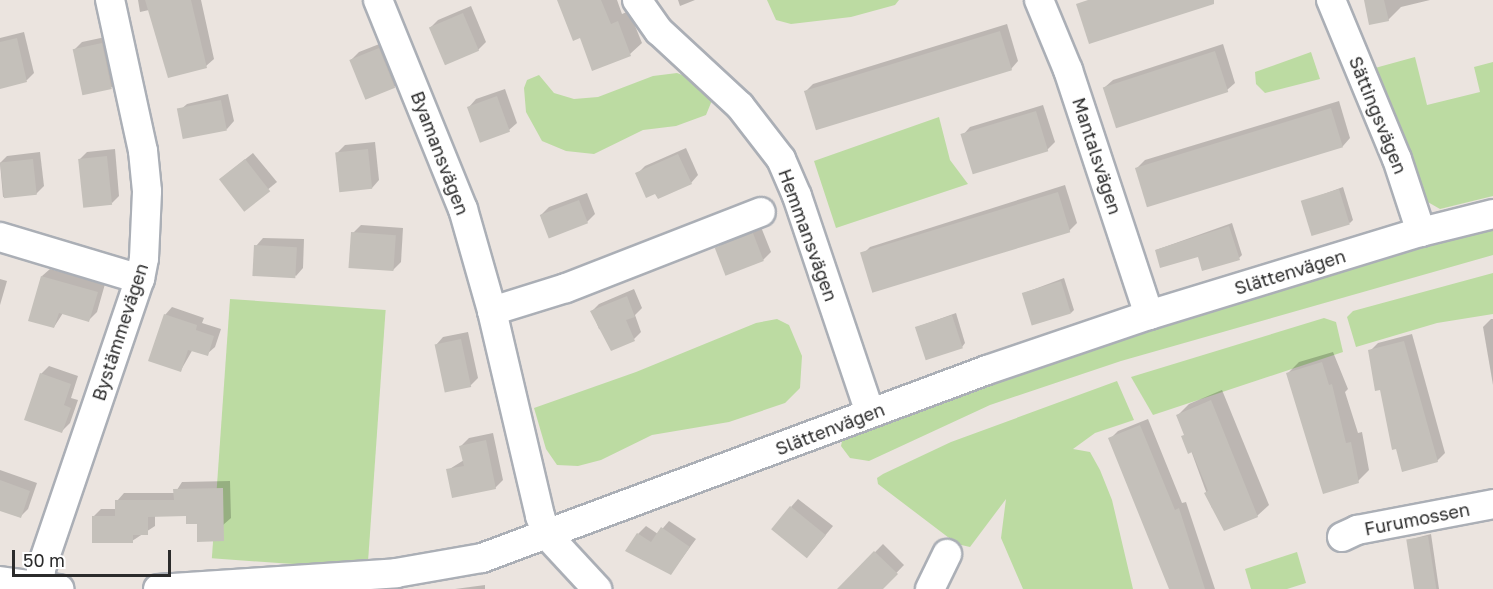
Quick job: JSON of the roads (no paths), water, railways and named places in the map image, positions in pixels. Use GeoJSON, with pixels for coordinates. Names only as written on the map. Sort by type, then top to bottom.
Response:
{"type":"FeatureCollection","features":[{"type":"Feature","properties":{"kind":"street","name":"Bystämmevägen"},"geometry":{"type":"LineString","coordinates":[[50,588],[41,569],[140,279],[147,231],[143,151],[110,0]]}},
{"type":"Feature","properties":{"kind":"street","name":"Byamansvägen"},"geometry":{"type":"LineString","coordinates":[[378,0],[463,209],[492,310],[548,535]]}},
{"type":"Feature","properties":{"kind":"street","name":"Hemmansvägen"},"geometry":{"type":"LineString","coordinates":[[637,0],[659,31],[740,106],[781,159],[797,196],[870,413]]}},
{"type":"Feature","properties":{"kind":"street","name":"Mantalsvägen"},"geometry":{"type":"LineString","coordinates":[[1039,0],[1068,70],[1149,315]]}},
{"type":"Feature","properties":{"kind":"street","name":"Sättingsvägen"},"geometry":{"type":"LineString","coordinates":[[1331,0],[1397,159],[1421,232]]}},
{"type":"Feature","properties":{"kind":"street"},"geometry":{"type":"LineString","coordinates":[[492,310],[566,288],[761,212]]}},
{"type":"Feature","properties":{"kind":"street","name":"Slättenvägen"},"geometry":{"type":"LineString","coordinates":[[158,589],[316,584],[444,566],[548,535],[870,413],[1149,315],[1421,232],[1493,214]]}},
{"type":"Feature","properties":{"kind":"street"},"geometry":{"type":"LineString","coordinates":[[0,237],[140,279]]}},
{"type":"Feature","properties":{"kind":"street","name":"Furumossen"},"geometry":{"type":"LineString","coordinates":[[1342,537],[1358,530],[1493,504]]}},
{"type":"Feature","properties":{"kind":"street"},"geometry":{"type":"LineString","coordinates":[[548,535],[597,589]]}},
{"type":"Feature","properties":{"kind":"street"},"geometry":{"type":"LineString","coordinates":[[930,589],[947,554]]}},
{"type":"Feature","properties":{"kind":"street"},"geometry":{"type":"LineString","coordinates":[[0,581],[50,588]]}}]}
